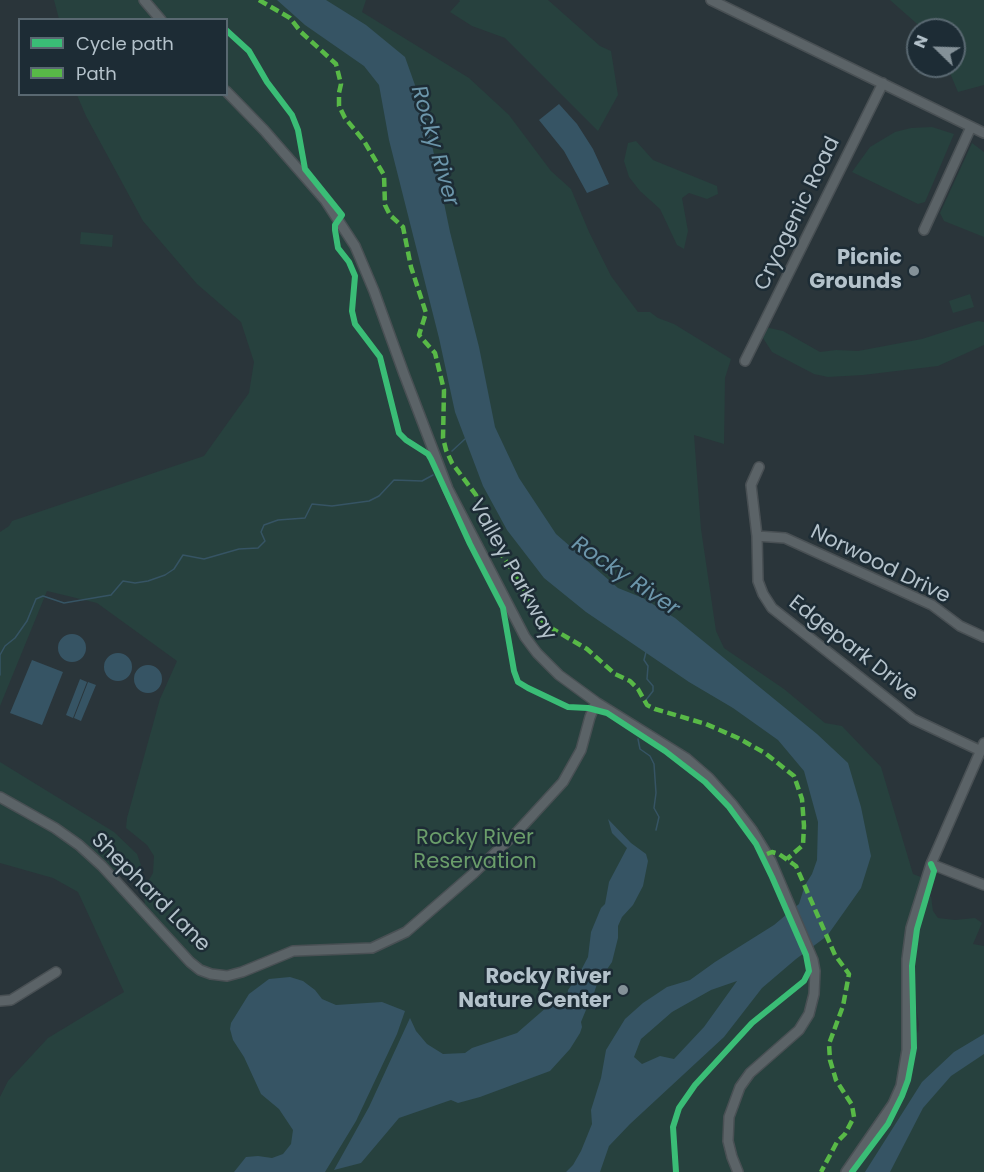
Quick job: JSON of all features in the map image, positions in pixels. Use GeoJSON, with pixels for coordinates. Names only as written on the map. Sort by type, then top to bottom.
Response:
{"type":"FeatureCollection","features":[{"type":"Feature","properties":{"kind":"street"},"geometry":{"type":"LineString","coordinates":[[144,0],[159,18]]}},
{"type":"Feature","properties":{"kind":"street"},"geometry":{"type":"LineString","coordinates":[[711,0],[984,133]]}},
{"type":"Feature","properties":{"kind":"street","name":"Cryogenic Road"},"geometry":{"type":"LineString","coordinates":[[745,361],[883,83]]}},
{"type":"Feature","properties":{"kind":"street","name":"Valley Parkway"},"geometry":{"type":"LineString","coordinates":[[228,93],[264,130],[325,200],[355,246],[448,489],[514,618],[537,653],[559,675],[596,702],[686,758],[709,778],[752,830],[771,861],[810,952],[815,971],[815,983],[809,1014],[799,1030],[750,1073],[733,1102],[729,1117],[728,1141],[738,1172]]}},
{"type":"Feature","properties":{"kind":"street"},"geometry":{"type":"LineString","coordinates":[[924,230],[971,127]]}},
{"type":"Feature","properties":{"kind":"street","name":"Edgepark Drive"},"geometry":{"type":"LineString","coordinates":[[759,467],[751,485],[757,536],[758,581],[772,608],[913,719],[982,747]]}},
{"type":"Feature","properties":{"kind":"street","name":"Norwood Drive"},"geometry":{"type":"LineString","coordinates":[[757,536],[785,538],[932,605],[960,626],[984,637]]}},
{"type":"Feature","properties":{"kind":"street","name":"Shephard Lane"},"geometry":{"type":"LineString","coordinates":[[0,797],[55,828],[87,852],[117,881],[190,962],[211,974],[226,976],[242,972],[293,951],[372,948],[406,932],[518,831],[563,782],[581,750],[596,702]]}},
{"type":"Feature","properties":{"kind":"street"},"geometry":{"type":"LineString","coordinates":[[846,1172],[893,1104],[901,1086],[908,1050],[907,959],[912,928],[931,864],[982,747]]}},
{"type":"Feature","properties":{"kind":"street"},"geometry":{"type":"LineString","coordinates":[[931,864],[984,885]]}},
{"type":"Feature","properties":{"kind":"street"},"geometry":{"type":"LineString","coordinates":[[0,1001],[11,1000],[56,972]]}},
{"type":"Feature","properties":{"kind":"green space","name":"Rocky River Reservation"},"geometry":{"type":"Polygon","coordinates":[[[54,0],[366,0],[362,12],[469,78],[509,115],[551,171],[571,189],[611,276],[638,312],[650,312],[674,324],[731,359],[725,378],[724,444],[694,435],[701,529],[716,631],[724,648],[784,689],[825,723],[842,726],[881,767],[913,874],[926,879],[902,963],[903,1001],[918,1033],[919,1024],[910,975],[911,951],[920,908],[931,896],[933,911],[938,918],[955,920],[975,918],[982,923],[973,944],[984,946],[984,1172],[0,1172],[0,1097],[8,1081],[48,1038],[124,992],[78,892],[53,878],[0,863],[0,762],[114,832],[137,854],[141,865],[138,871],[129,877],[117,873],[115,875],[143,904],[145,903],[142,892],[153,873],[154,856],[147,845],[126,828],[127,818],[160,699],[177,661],[97,603],[47,591],[0,706],[0,532],[12,521],[204,456],[249,393],[254,362],[241,322],[197,284],[143,221],[77,96],[228,96],[228,18],[59,18],[54,0]]]}},
{"type":"Feature","properties":{"kind":"green space"},"geometry":{"type":"Polygon","coordinates":[[[459,0],[548,0],[600,46],[611,51],[618,95],[598,131],[505,38],[472,26],[450,12],[459,0]]]}},
{"type":"Feature","properties":{"kind":"green space"},"geometry":{"type":"Polygon","coordinates":[[[890,0],[984,0],[984,85],[958,92],[952,78],[966,78],[966,18],[910,18],[890,0]]]}},
{"type":"Feature","properties":{"kind":"green space"},"geometry":{"type":"Polygon","coordinates":[[[932,127],[954,134],[925,202],[918,204],[852,172],[870,147],[895,132],[911,128],[932,127]]]}},
{"type":"Feature","properties":{"kind":"green space"},"geometry":{"type":"Polygon","coordinates":[[[636,141],[653,160],[717,186],[718,194],[707,199],[689,193],[682,198],[688,231],[684,249],[677,245],[660,209],[640,191],[629,177],[624,161],[628,143],[636,141]]]}},
{"type":"Feature","properties":{"kind":"green space"},"geometry":{"type":"Polygon","coordinates":[[[972,143],[984,152],[984,237],[944,221],[940,213],[972,143]]]}},
{"type":"Feature","properties":{"kind":"green space"},"geometry":{"type":"Polygon","coordinates":[[[81,232],[113,235],[112,247],[80,244],[81,232]]]}},
{"type":"Feature","properties":{"kind":"green space"},"geometry":{"type":"Polygon","coordinates":[[[970,294],[974,307],[953,313],[949,301],[970,294]]]}},
{"type":"Feature","properties":{"kind":"green space"},"geometry":{"type":"Polygon","coordinates":[[[978,321],[984,322],[984,345],[938,366],[863,375],[828,377],[814,374],[772,352],[763,338],[765,327],[783,331],[820,352],[858,351],[922,339],[978,321]]]}},
{"type":"Feature","properties":{"kind":"water"},"geometry":{"type":"Polygon","coordinates":[[[277,0],[326,0],[366,25],[405,57],[426,116],[495,427],[519,478],[556,534],[618,588],[643,598],[675,618],[817,734],[848,763],[861,807],[871,856],[861,888],[827,936],[762,988],[724,1037],[630,1124],[609,1146],[600,1172],[566,1172],[581,1151],[592,1124],[591,1110],[601,1078],[606,1050],[625,1019],[643,1003],[667,987],[690,980],[774,925],[799,904],[817,860],[818,822],[804,771],[778,740],[586,612],[544,578],[507,530],[483,486],[455,412],[439,338],[389,140],[379,85],[364,66],[305,25],[277,0]],[[737,981],[711,990],[672,1012],[641,1039],[634,1057],[642,1064],[660,1056],[674,1059],[704,1027],[737,981]]]}},
{"type":"Feature","properties":{"kind":"water"},"geometry":{"type":"Polygon","coordinates":[[[559,104],[577,124],[593,149],[609,184],[587,193],[564,151],[539,120],[559,104]]]}},
{"type":"Feature","properties":{"kind":"water"},"geometry":{"type":"Polygon","coordinates":[[[72,634],[82,638],[86,648],[82,658],[72,662],[62,658],[58,648],[62,638],[72,634]]]}},
{"type":"Feature","properties":{"kind":"water"},"geometry":{"type":"Polygon","coordinates":[[[118,653],[128,657],[132,667],[128,677],[118,681],[108,677],[104,667],[108,657],[118,653]]]}},
{"type":"Feature","properties":{"kind":"water"},"geometry":{"type":"Polygon","coordinates":[[[32,660],[63,672],[42,725],[10,713],[32,660]]]}},
{"type":"Feature","properties":{"kind":"water"},"geometry":{"type":"Polygon","coordinates":[[[148,665],[158,669],[162,679],[158,689],[148,693],[138,689],[134,679],[138,669],[148,665]]]}},
{"type":"Feature","properties":{"kind":"water"},"geometry":{"type":"Polygon","coordinates":[[[80,679],[87,682],[73,718],[66,715],[80,679]]]}},
{"type":"Feature","properties":{"kind":"water"},"geometry":{"type":"Polygon","coordinates":[[[88,682],[96,685],[81,721],[74,718],[88,682]]]}},
{"type":"Feature","properties":{"kind":"water"},"geometry":{"type":"Polygon","coordinates":[[[608,819],[631,843],[646,854],[648,861],[643,886],[618,926],[618,938],[612,962],[597,984],[593,996],[579,995],[577,1003],[588,1005],[581,1022],[580,1033],[570,1049],[550,1071],[480,1097],[458,1103],[451,1100],[399,1118],[361,1163],[334,1170],[369,1107],[410,1018],[416,1031],[427,1044],[443,1054],[465,1053],[472,1048],[517,1033],[555,1000],[567,999],[568,990],[588,957],[591,932],[605,904],[609,882],[627,848],[612,833],[608,819]]]}},
{"type":"Feature","properties":{"kind":"water"},"geometry":{"type":"Polygon","coordinates":[[[290,977],[303,981],[322,999],[336,1005],[382,1002],[405,1011],[397,1034],[356,1121],[325,1172],[234,1172],[246,1157],[272,1158],[283,1154],[291,1144],[293,1130],[279,1109],[261,1094],[244,1057],[233,1040],[230,1029],[231,1023],[249,994],[269,979],[290,977]]]}},
{"type":"Feature","properties":{"kind":"water"},"geometry":{"type":"Polygon","coordinates":[[[984,1034],[984,1054],[951,1076],[923,1108],[890,1172],[865,1172],[922,1082],[954,1052],[984,1034]]]}},
{"type":"Feature","properties":{"kind":"waterway"},"geometry":{"type":"LineString","coordinates":[[452,451],[465,439]]}},
{"type":"Feature","properties":{"kind":"waterway"},"geometry":{"type":"LineString","coordinates":[[0,675],[0,655],[27,621],[36,599],[43,596],[64,603],[111,595],[123,581],[135,583],[165,575],[174,569],[183,555],[204,559],[239,549],[258,548],[265,541],[261,532],[264,525],[278,520],[305,518],[312,504],[332,506],[369,501],[379,496],[394,480],[422,481],[433,475]]}},
{"type":"Feature","properties":{"kind":"waterway"},"geometry":{"type":"LineString","coordinates":[[646,652],[644,660],[648,666],[647,679],[653,686],[653,691],[646,700]]}},
{"type":"Feature","properties":{"kind":"waterway"},"geometry":{"type":"LineString","coordinates":[[638,739],[640,749],[650,756],[654,764],[656,793],[654,808],[659,817],[656,830]]}},
{"type":"Feature","properties":{"kind":"marked path"},"geometry":{"type":"LineString","coordinates":[[259,0],[290,18],[301,32],[336,64],[341,84],[339,106],[345,118],[364,141],[384,175],[385,205],[390,215],[403,227],[411,267],[426,313],[419,335],[435,353],[444,390],[443,438],[446,450],[452,463],[476,495],[486,533],[520,581],[537,616],[551,628],[587,649],[615,674],[630,681],[638,689],[647,705],[706,724],[738,738],[765,753],[794,776],[802,799],[803,845],[787,859]]}},
{"type":"Feature","properties":{"kind":"marked path"},"geometry":{"type":"LineString","coordinates":[[767,854],[772,852],[779,854],[796,866],[835,955],[849,974],[843,1006],[829,1044],[830,1060],[836,1080],[852,1105],[854,1117],[821,1172]]}},
{"type":"Feature","properties":{"kind":"cycle path"},"geometry":{"type":"LineString","coordinates":[[228,32],[249,51],[267,82],[292,115],[298,130],[305,169],[342,215],[335,225],[335,230],[338,248],[349,262],[355,276],[352,311],[355,324],[380,357],[399,433],[428,454],[431,459],[470,544],[503,608],[518,682],[568,707],[588,708],[607,713],[665,751],[705,782],[729,807],[756,844],[806,955],[809,971],[804,981],[752,1023],[695,1085],[679,1108],[673,1127],[676,1172]]}},
{"type":"Feature","properties":{"kind":"cycle path"},"geometry":{"type":"LineString","coordinates":[[852,1172],[888,1124],[908,1080],[914,1048],[912,966],[917,929],[934,871],[931,864]]}},
{"type":"Feature","properties":{"kind":"place","name":"Picnic Grounds"},"geometry":{"type":"Point","coordinates":[914,271]}},
{"type":"Feature","properties":{"kind":"place","name":"Rocky River Nature Center"},"geometry":{"type":"Point","coordinates":[623,990]}},
{"type":"Feature","properties":{"kind":"water label","name":"Rocky River"},"geometry":{"type":"Point","coordinates":[434,146]}},
{"type":"Feature","properties":{"kind":"water label","name":"Rocky River"},"geometry":{"type":"Point","coordinates":[625,577]}}]}
